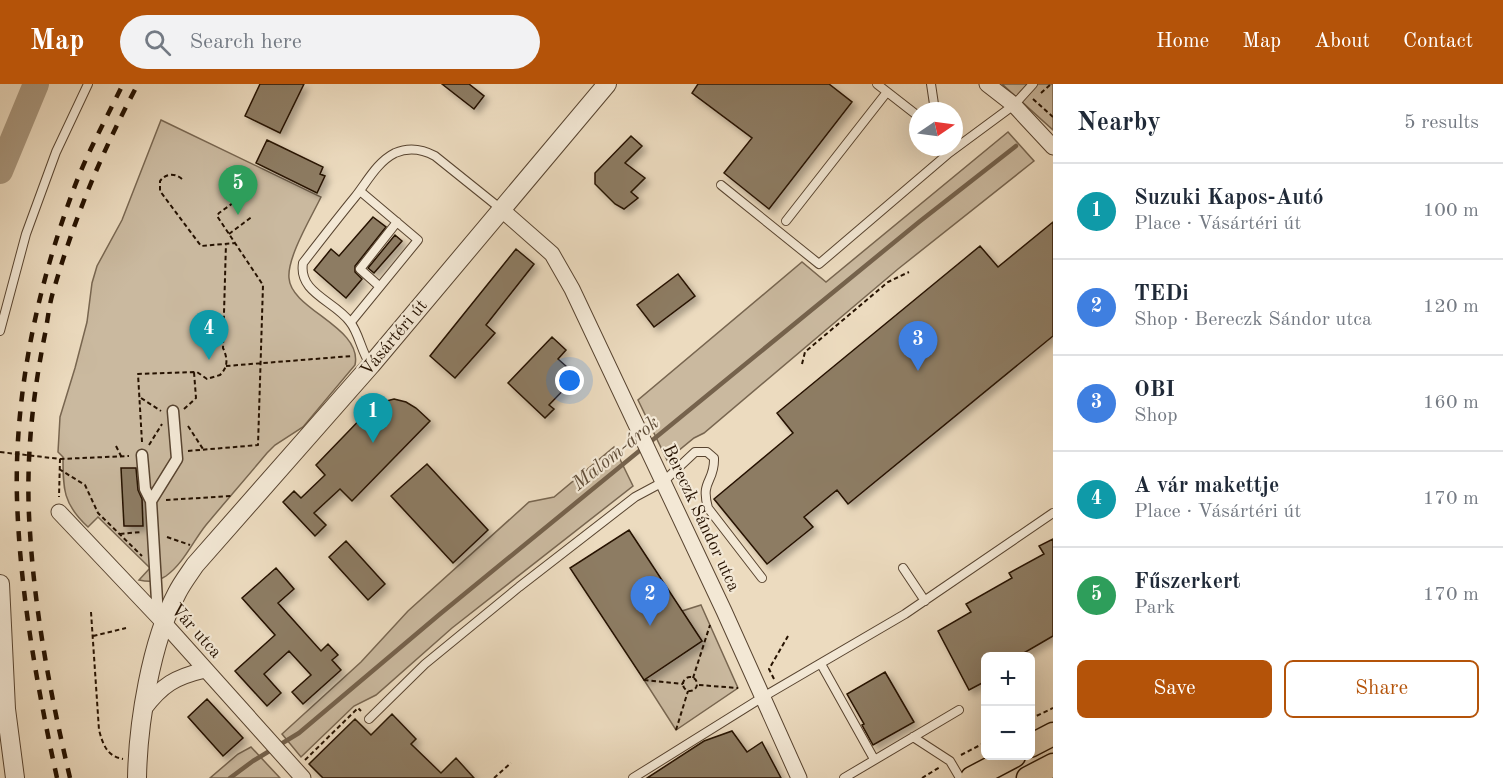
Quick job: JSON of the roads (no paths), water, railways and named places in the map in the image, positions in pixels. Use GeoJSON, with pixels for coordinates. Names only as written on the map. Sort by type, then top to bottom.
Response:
{"type":"FeatureCollection","features":[{"type":"Feature","properties":{"kind":"main road"},"geometry":{"type":"LineString","coordinates":[[1035,743],[1053,734]]}},
{"type":"Feature","properties":{"kind":"main road"},"geometry":{"type":"LineString","coordinates":[[972,778],[1006,760]]}},
{"type":"Feature","properties":{"kind":"main road"},"geometry":{"type":"LineString","coordinates":[[1028,778],[1053,765]]}},
{"type":"Feature","properties":{"kind":"street","name":"Vásártéri út"},"geometry":{"type":"LineString","coordinates":[[137,770],[144,709],[161,620],[195,565],[367,360],[502,210],[607,84]]}},
{"type":"Feature","properties":{"kind":"street"},"geometry":{"type":"LineString","coordinates":[[987,84],[1014,105],[1053,147]]}},
{"type":"Feature","properties":{"kind":"street","name":"Bereczk Sándor utca"},"geometry":{"type":"LineString","coordinates":[[502,210],[552,254],[572,289],[799,778]]}},
{"type":"Feature","properties":{"kind":"street"},"geometry":{"type":"LineString","coordinates":[[151,501],[177,459],[171,412]]}},
{"type":"Feature","properties":{"kind":"street"},"geometry":{"type":"LineString","coordinates":[[142,455],[145,489],[151,501],[161,620]]}},
{"type":"Feature","properties":{"kind":"street","name":"Vár utca"},"geometry":{"type":"LineString","coordinates":[[59,512],[161,620],[299,774]]}},
{"type":"Feature","properties":{"kind":"street"},"geometry":{"type":"LineString","coordinates":[[0,584],[6,709],[15,778]]}},
{"type":"Feature","properties":{"kind":"street"},"geometry":{"type":"LineString","coordinates":[[144,709],[158,691],[172,681],[205,670]]}},
{"type":"Feature","properties":{"kind":"lane"},"geometry":{"type":"LineString","coordinates":[[0,331],[26,234],[56,152],[88,84]]}},
{"type":"Feature","properties":{"kind":"lane"},"geometry":{"type":"LineString","coordinates":[[877,84],[909,109]]}},
{"type":"Feature","properties":{"kind":"lane"},"geometry":{"type":"LineString","coordinates":[[931,84],[934,102]]}},
{"type":"Feature","properties":{"kind":"lane"},"geometry":{"type":"LineString","coordinates":[[963,139],[1014,105],[1033,84]]}},
{"type":"Feature","properties":{"kind":"lane"},"geometry":{"type":"LineString","coordinates":[[786,221],[887,92]]}},
{"type":"Feature","properties":{"kind":"lane"},"geometry":{"type":"LineString","coordinates":[[367,360],[351,322],[305,283],[301,274],[303,263],[384,160],[411,149],[424,150],[435,156],[502,210]]}},
{"type":"Feature","properties":{"kind":"lane"},"geometry":{"type":"LineString","coordinates":[[722,185],[819,264],[940,156]]}},
{"type":"Feature","properties":{"kind":"lane"},"geometry":{"type":"LineString","coordinates":[[351,322],[418,240],[360,191]]}},
{"type":"Feature","properties":{"kind":"lane"},"geometry":{"type":"LineString","coordinates":[[379,286],[360,269],[397,222]]}},
{"type":"Feature","properties":{"kind":"lane"},"geometry":{"type":"LineString","coordinates":[[369,719],[441,651],[553,559],[635,497],[663,482],[695,452],[707,452],[714,458],[715,470],[707,482],[704,494],[708,508],[762,578]]}},
{"type":"Feature","properties":{"kind":"lane"},"geometry":{"type":"LineString","coordinates":[[633,778],[763,697],[925,601],[1053,513]]}},
{"type":"Feature","properties":{"kind":"lane"},"geometry":{"type":"LineString","coordinates":[[903,568],[925,601]]}},
{"type":"Feature","properties":{"kind":"lane"},"geometry":{"type":"LineString","coordinates":[[821,664],[874,759]]}},
{"type":"Feature","properties":{"kind":"lane"},"geometry":{"type":"LineString","coordinates":[[844,778],[959,710]]}},
{"type":"Feature","properties":{"kind":"lane"},"geometry":{"type":"LineString","coordinates":[[913,736],[950,761],[960,778]]}},
{"type":"Feature","properties":{"kind":"waterway"},"geometry":{"type":"LineString","coordinates":[[0,171],[36,84]]}},
{"type":"Feature","properties":{"kind":"waterway","name":"Malom-árok"},"geometry":{"type":"LineString","coordinates":[[230,778],[299,733],[440,614],[919,222],[1016,146]]}},
{"type":"Feature","properties":{"kind":"railway"},"geometry":{"type":"LineString","coordinates":[[57,778],[36,674],[22,569],[17,499],[19,421],[30,342],[60,228],[84,164],[123,84]]}},
{"type":"Feature","properties":{"kind":"railway"},"geometry":{"type":"LineString","coordinates":[[70,778],[50,686],[32,563],[28,482],[31,432],[36,383],[52,295],[90,185],[138,84]]}},
{"type":"Feature","properties":{"kind":"place","name":"Fűszerkert"},"geometry":{"type":"Point","coordinates":[238,215]}},
{"type":"Feature","properties":{"kind":"place","name":"A vár makettje"},"geometry":{"type":"Point","coordinates":[209,360]}},
{"type":"Feature","properties":{"kind":"place","name":"OBI"},"geometry":{"type":"Point","coordinates":[918,371]}},
{"type":"Feature","properties":{"kind":"place","name":"Suzuki Kapos-Autó"},"geometry":{"type":"Point","coordinates":[373,443]}},
{"type":"Feature","properties":{"kind":"place","name":"TEDi"},"geometry":{"type":"Point","coordinates":[650,626]}}]}
